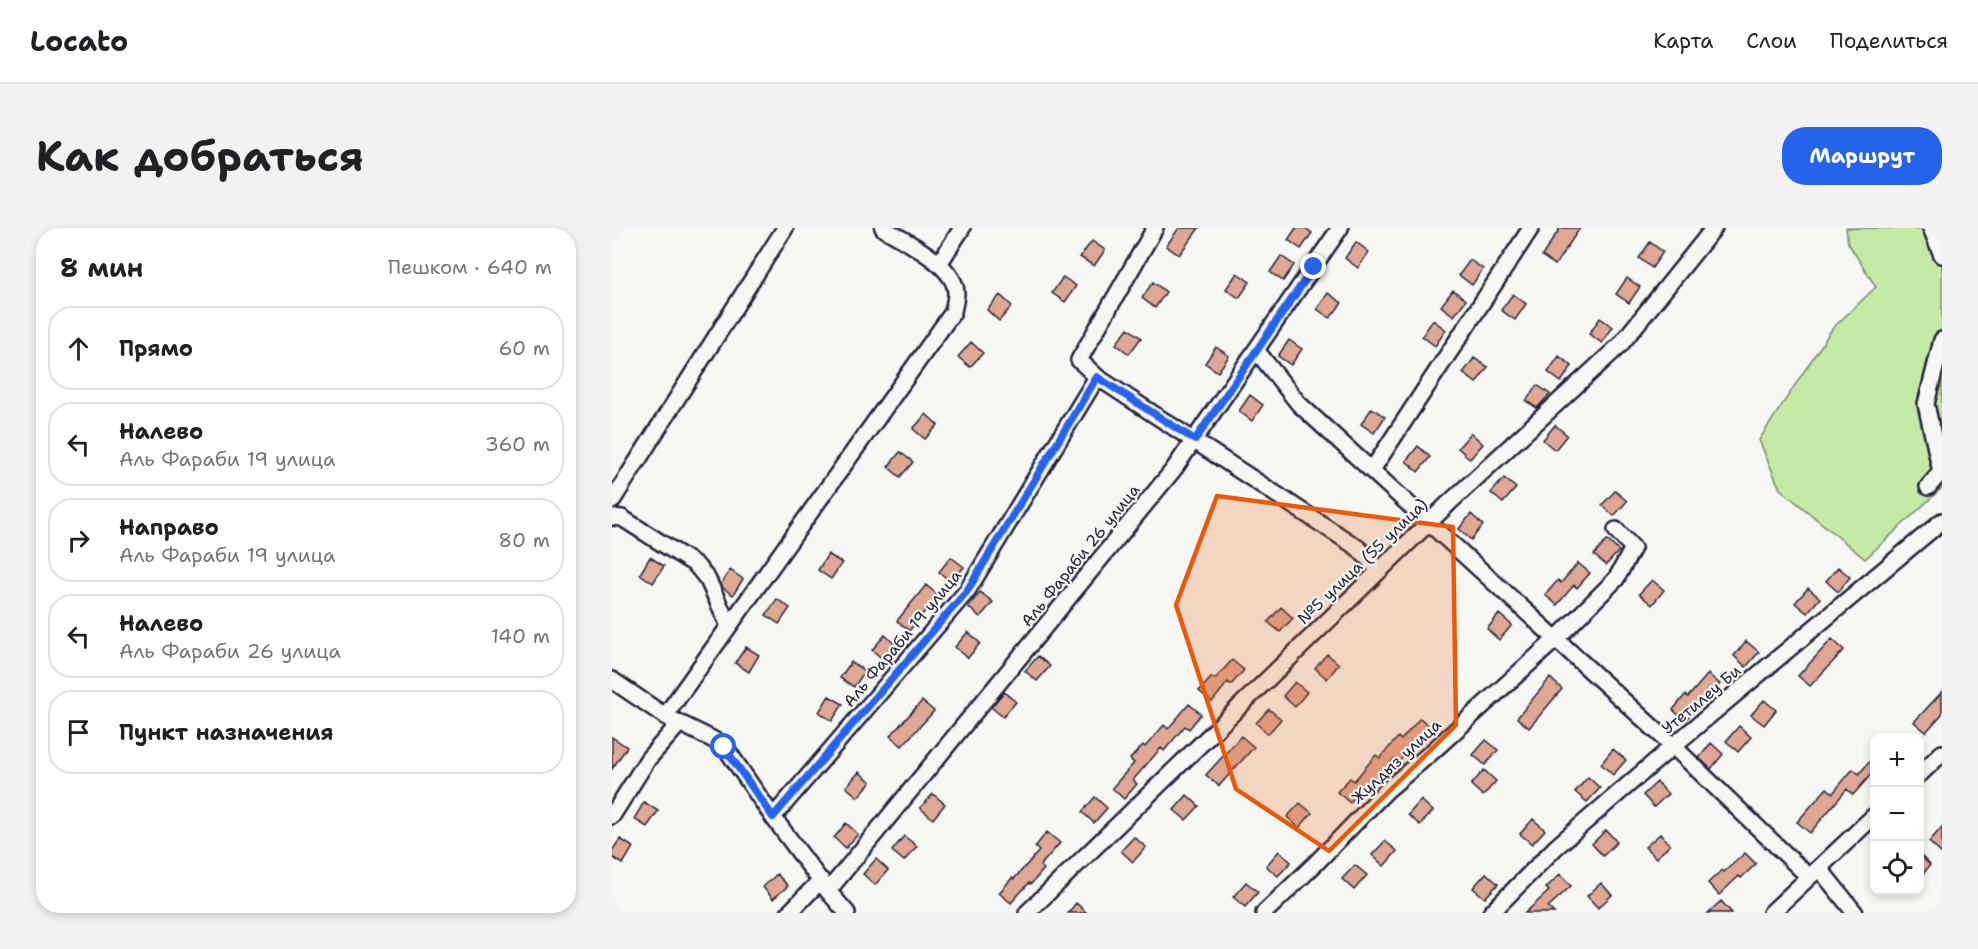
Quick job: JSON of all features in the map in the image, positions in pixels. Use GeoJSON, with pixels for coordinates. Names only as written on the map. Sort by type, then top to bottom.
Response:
{"type":"FeatureCollection","features":[{"type":"Feature","properties":{"kind":"street"},"geometry":{"type":"LineString","coordinates":[[612,501],[785,228]]}},
{"type":"Feature","properties":{"kind":"street"},"geometry":{"type":"LineString","coordinates":[[665,716],[953,312],[956,291],[952,276],[939,264],[883,228]]}},
{"type":"Feature","properties":{"kind":"street"},"geometry":{"type":"LineString","coordinates":[[939,264],[962,228]]}},
{"type":"Feature","properties":{"kind":"street"},"geometry":{"type":"LineString","coordinates":[[1155,228],[1079,360],[1097,377],[1358,548],[1379,570]]}},
{"type":"Feature","properties":{"kind":"street","name":"Аль Фараби 26 улица"},"geometry":{"type":"LineString","coordinates":[[789,913],[824,885],[1174,469],[1340,228]]}},
{"type":"Feature","properties":{"kind":"street"},"geometry":{"type":"LineString","coordinates":[[1372,470],[1531,228]]}},
{"type":"Feature","properties":{"kind":"street","name":"№5 улица (55 улица)"},"geometry":{"type":"LineString","coordinates":[[1027,913],[1379,570],[1620,345],[1714,228]]}},
{"type":"Feature","properties":{"kind":"street"},"geometry":{"type":"LineString","coordinates":[[1931,228],[1942,255]]}},
{"type":"Feature","properties":{"kind":"street"},"geometry":{"type":"LineString","coordinates":[[1928,487],[1941,471],[1926,404],[1942,340]]}},
{"type":"Feature","properties":{"kind":"street"},"geometry":{"type":"LineString","coordinates":[[1256,350],[1299,404],[1428,524],[1814,872],[1855,913]]}},
{"type":"Feature","properties":{"kind":"street","name":"Аль Фараби 19 улица"},"geometry":{"type":"LineString","coordinates":[[773,817],[967,591],[1097,377]]}},
{"type":"Feature","properties":{"kind":"street"},"geometry":{"type":"LineString","coordinates":[[612,517],[622,518],[696,565],[708,580],[729,626]]}},
{"type":"Feature","properties":{"kind":"street","name":"Утетилеу Би"},"geometry":{"type":"LineString","coordinates":[[1491,913],[1556,847],[1942,521]]}},
{"type":"Feature","properties":{"kind":"street","name":"Жулдыз улица"},"geometry":{"type":"LineString","coordinates":[[1264,913],[1387,790],[1434,752],[1556,639],[1616,579],[1633,548],[1616,530]]}},
{"type":"Feature","properties":{"kind":"street"},"geometry":{"type":"LineString","coordinates":[[612,680],[665,716],[712,738],[724,747],[773,817],[847,913]]}},
{"type":"Feature","properties":{"kind":"street"},"geometry":{"type":"LineString","coordinates":[[612,816],[648,759],[680,724]]}},
{"type":"Feature","properties":{"kind":"street"},"geometry":{"type":"LineString","coordinates":[[1924,770],[1942,753]]}},
{"type":"Feature","properties":{"kind":"street"},"geometry":{"type":"LineString","coordinates":[[1771,913],[1870,821]]}},
{"type":"Feature","properties":{"kind":"highlighted area"},"geometry":{"type":"Polygon","coordinates":[[[1217,496],[1453,527],[1456,725],[1329,851],[1236,789],[1176,605],[1217,496]]]}},
{"type":"Feature","properties":{"kind":"green space"},"geometry":{"type":"Polygon","coordinates":[[[1846,228],[1942,229],[1942,488],[1865,559],[1780,489],[1759,440],[1832,329],[1876,287],[1848,243],[1846,228]]]}},
{"type":"Feature","properties":{"kind":"building"},"geometry":{"type":"Polygon","coordinates":[[[1179,228],[1199,228],[1179,255],[1166,246],[1179,228]]]}},
{"type":"Feature","properties":{"kind":"building"},"geometry":{"type":"Polygon","coordinates":[[[1296,228],[1305,228],[1312,233],[1301,249],[1288,240],[1296,228]]]}},
{"type":"Feature","properties":{"kind":"building"},"geometry":{"type":"Polygon","coordinates":[[[1560,228],[1580,228],[1555,265],[1542,256],[1560,228]]]}},
{"type":"Feature","properties":{"kind":"building"},"geometry":{"type":"Polygon","coordinates":[[[1092,241],[1105,250],[1094,266],[1080,257],[1092,241]]]}},
{"type":"Feature","properties":{"kind":"building"},"geometry":{"type":"Polygon","coordinates":[[[1356,242],[1369,252],[1358,268],[1345,258],[1356,242]]]}},
{"type":"Feature","properties":{"kind":"building"},"geometry":{"type":"Polygon","coordinates":[[[1650,242],[1663,252],[1652,268],[1639,258],[1650,242]]]}},
{"type":"Feature","properties":{"kind":"building"},"geometry":{"type":"Polygon","coordinates":[[[1281,256],[1294,265],[1283,281],[1270,272],[1281,256]]]}},
{"type":"Feature","properties":{"kind":"building"},"geometry":{"type":"Polygon","coordinates":[[[1470,260],[1483,269],[1472,285],[1459,275],[1470,260]]]}},
{"type":"Feature","properties":{"kind":"building"},"geometry":{"type":"Polygon","coordinates":[[[1237,273],[1250,282],[1239,298],[1226,289],[1237,273]]]}},
{"type":"Feature","properties":{"kind":"building"},"geometry":{"type":"Polygon","coordinates":[[[1063,277],[1076,286],[1065,302],[1052,293],[1063,277]]]}},
{"type":"Feature","properties":{"kind":"building"},"geometry":{"type":"Polygon","coordinates":[[[1627,278],[1640,287],[1629,303],[1616,294],[1627,278]]]}},
{"type":"Feature","properties":{"kind":"building"},"geometry":{"type":"Polygon","coordinates":[[[1153,282],[1166,292],[1155,308],[1142,298],[1153,282]]]}},
{"type":"Feature","properties":{"kind":"building"},"geometry":{"type":"Polygon","coordinates":[[[1453,290],[1466,300],[1454,316],[1441,306],[1453,290]]]}},
{"type":"Feature","properties":{"kind":"building"},"geometry":{"type":"Polygon","coordinates":[[[1328,293],[1342,303],[1330,318],[1317,309],[1328,293]]]}},
{"type":"Feature","properties":{"kind":"building"},"geometry":{"type":"Polygon","coordinates":[[[1513,294],[1526,304],[1515,320],[1501,310],[1513,294]]]}},
{"type":"Feature","properties":{"kind":"building"},"geometry":{"type":"Polygon","coordinates":[[[1000,295],[1012,306],[999,321],[987,310],[1000,295]]]}},
{"type":"Feature","properties":{"kind":"building"},"geometry":{"type":"Polygon","coordinates":[[[1600,318],[1613,327],[1602,343],[1589,334],[1600,318]]]}},
{"type":"Feature","properties":{"kind":"building"},"geometry":{"type":"Polygon","coordinates":[[[1433,320],[1446,330],[1435,346],[1422,336],[1433,320]]]}},
{"type":"Feature","properties":{"kind":"building"},"geometry":{"type":"Polygon","coordinates":[[[1128,328],[1141,338],[1129,354],[1116,344],[1128,328]]]}},
{"type":"Feature","properties":{"kind":"building"},"geometry":{"type":"Polygon","coordinates":[[[1289,340],[1302,349],[1291,365],[1278,356],[1289,340]]]}},
{"type":"Feature","properties":{"kind":"building"},"geometry":{"type":"Polygon","coordinates":[[[971,342],[983,353],[970,367],[958,357],[971,342]]]}},
{"type":"Feature","properties":{"kind":"building"},"geometry":{"type":"Polygon","coordinates":[[[1216,347],[1229,356],[1218,372],[1205,363],[1216,347]]]}},
{"type":"Feature","properties":{"kind":"building"},"geometry":{"type":"Polygon","coordinates":[[[1559,356],[1572,366],[1561,382],[1548,372],[1559,356]]]}},
{"type":"Feature","properties":{"kind":"building"},"geometry":{"type":"Polygon","coordinates":[[[1474,358],[1488,367],[1476,383],[1463,373],[1474,358]]]}},
{"type":"Feature","properties":{"kind":"building"},"geometry":{"type":"Polygon","coordinates":[[[1537,385],[1550,394],[1537,408],[1526,401],[1537,385]]]}},
{"type":"Feature","properties":{"kind":"building"},"geometry":{"type":"Polygon","coordinates":[[[1250,395],[1263,405],[1252,421],[1239,411],[1250,395]]]}},
{"type":"Feature","properties":{"kind":"building"},"geometry":{"type":"Polygon","coordinates":[[[1372,408],[1385,417],[1374,433],[1361,424],[1372,408]]]}},
{"type":"Feature","properties":{"kind":"building"},"geometry":{"type":"Polygon","coordinates":[[[926,414],[938,425],[925,439],[913,429],[926,414]]]}},
{"type":"Feature","properties":{"kind":"building"},"geometry":{"type":"Polygon","coordinates":[[[1555,425],[1567,435],[1555,450],[1543,440],[1555,425]]]}},
{"type":"Feature","properties":{"kind":"building"},"geometry":{"type":"Polygon","coordinates":[[[1471,433],[1483,444],[1470,459],[1458,448],[1471,433]]]}},
{"type":"Feature","properties":{"kind":"building"},"geometry":{"type":"Polygon","coordinates":[[[1418,446],[1430,457],[1418,472],[1406,461],[1418,446]]]}},
{"type":"Feature","properties":{"kind":"building"},"geometry":{"type":"Polygon","coordinates":[[[900,452],[913,462],[900,477],[888,467],[900,452]]]}},
{"type":"Feature","properties":{"kind":"building"},"geometry":{"type":"Polygon","coordinates":[[[1504,478],[1516,488],[1503,503],[1491,493],[1504,478]]]}},
{"type":"Feature","properties":{"kind":"building"},"geometry":{"type":"Polygon","coordinates":[[[1615,491],[1627,501],[1614,516],[1602,505],[1615,491]]]}},
{"type":"Feature","properties":{"kind":"building"},"geometry":{"type":"Polygon","coordinates":[[[1471,514],[1483,525],[1471,540],[1459,529],[1471,514]]]}},
{"type":"Feature","properties":{"kind":"building"},"geometry":{"type":"Polygon","coordinates":[[[1607,540],[1619,551],[1606,565],[1594,555],[1607,540]]]}},
{"type":"Feature","properties":{"kind":"building"},"geometry":{"type":"Polygon","coordinates":[[[828,554],[842,563],[831,579],[818,570],[828,554]]]}},
{"type":"Feature","properties":{"kind":"building"},"geometry":{"type":"Polygon","coordinates":[[[650,557],[664,566],[653,583],[640,574],[650,557]]]}},
{"type":"Feature","properties":{"kind":"building"},"geometry":{"type":"Polygon","coordinates":[[[951,557],[964,567],[951,582],[939,572],[951,557]]]}},
{"type":"Feature","properties":{"kind":"building"},"geometry":{"type":"Polygon","coordinates":[[[1578,563],[1590,573],[1577,588],[1574,585],[1557,605],[1545,595],[1558,580],[1561,583],[1578,563]]]}},
{"type":"Feature","properties":{"kind":"building"},"geometry":{"type":"Polygon","coordinates":[[[1838,567],[1850,577],[1838,592],[1826,581],[1838,567]]]}},
{"type":"Feature","properties":{"kind":"building"},"geometry":{"type":"Polygon","coordinates":[[[730,570],[743,579],[733,595],[721,584],[730,570]]]}},
{"type":"Feature","properties":{"kind":"building"},"geometry":{"type":"Polygon","coordinates":[[[1652,580],[1664,590],[1652,605],[1639,594],[1652,580]]]}},
{"type":"Feature","properties":{"kind":"building"},"geometry":{"type":"Polygon","coordinates":[[[926,585],[938,595],[909,631],[897,621],[926,585]]]}},
{"type":"Feature","properties":{"kind":"building"},"geometry":{"type":"Polygon","coordinates":[[[1808,588],[1820,598],[1807,613],[1795,603],[1808,588]]]}},
{"type":"Feature","properties":{"kind":"building"},"geometry":{"type":"Polygon","coordinates":[[[980,592],[993,602],[980,617],[968,607],[980,592]]]}},
{"type":"Feature","properties":{"kind":"building"},"geometry":{"type":"Polygon","coordinates":[[[777,599],[790,608],[779,624],[766,615],[777,599]]]}},
{"type":"Feature","properties":{"kind":"building"},"geometry":{"type":"Polygon","coordinates":[[[1281,607],[1293,618],[1280,632],[1268,622],[1281,607]]]}},
{"type":"Feature","properties":{"kind":"building"},"geometry":{"type":"Polygon","coordinates":[[[1499,614],[1512,625],[1499,640],[1487,629],[1499,614]]]}},
{"type":"Feature","properties":{"kind":"building"},"geometry":{"type":"Polygon","coordinates":[[[968,632],[980,643],[968,658],[955,647],[968,632]]]}},
{"type":"Feature","properties":{"kind":"building"},"geometry":{"type":"Polygon","coordinates":[[[885,635],[897,646],[885,661],[872,650],[885,635]]]}},
{"type":"Feature","properties":{"kind":"building"},"geometry":{"type":"Polygon","coordinates":[[[1832,639],[1844,650],[1810,686],[1798,676],[1832,639]]]}},
{"type":"Feature","properties":{"kind":"building"},"geometry":{"type":"Polygon","coordinates":[[[1746,641],[1759,652],[1746,667],[1734,656],[1746,641]]]}},
{"type":"Feature","properties":{"kind":"building"},"geometry":{"type":"Polygon","coordinates":[[[746,647],[759,655],[749,672],[735,663],[746,647]]]}},
{"type":"Feature","properties":{"kind":"building"},"geometry":{"type":"Polygon","coordinates":[[[1327,654],[1339,664],[1327,679],[1315,668],[1327,654]]]}},
{"type":"Feature","properties":{"kind":"building"},"geometry":{"type":"Polygon","coordinates":[[[1038,656],[1050,666],[1037,681],[1025,671],[1038,656]]]}},
{"type":"Feature","properties":{"kind":"building"},"geometry":{"type":"Polygon","coordinates":[[[1232,660],[1244,670],[1231,685],[1228,682],[1212,702],[1199,691],[1212,677],[1215,679],[1232,660]]]}},
{"type":"Feature","properties":{"kind":"building"},"geometry":{"type":"Polygon","coordinates":[[[851,662],[865,671],[854,687],[840,678],[851,662]]]}},
{"type":"Feature","properties":{"kind":"building"},"geometry":{"type":"Polygon","coordinates":[[[1708,674],[1720,684],[1707,699],[1705,697],[1685,721],[1673,710],[1685,695],[1688,697],[1708,674]]]}},
{"type":"Feature","properties":{"kind":"building"},"geometry":{"type":"Polygon","coordinates":[[[1550,678],[1562,689],[1529,728],[1517,718],[1550,678]]]}},
{"type":"Feature","properties":{"kind":"building"},"geometry":{"type":"Polygon","coordinates":[[[1295,682],[1307,692],[1295,707],[1283,696],[1295,682]]]}},
{"type":"Feature","properties":{"kind":"building"},"geometry":{"type":"Polygon","coordinates":[[[1004,692],[1016,702],[1003,717],[991,707],[1004,692]]]}},
{"type":"Feature","properties":{"kind":"building"},"geometry":{"type":"Polygon","coordinates":[[[1942,692],[1942,714],[1926,732],[1914,722],[1942,692]]]}},
{"type":"Feature","properties":{"kind":"building"},"geometry":{"type":"Polygon","coordinates":[[[829,696],[843,704],[832,721],[819,712],[829,696]]]}},
{"type":"Feature","properties":{"kind":"building"},"geometry":{"type":"Polygon","coordinates":[[[1764,700],[1776,710],[1764,725],[1751,715],[1764,700]]]}},
{"type":"Feature","properties":{"kind":"building"},"geometry":{"type":"Polygon","coordinates":[[[922,701],[934,711],[902,746],[890,736],[922,701]]]}},
{"type":"Feature","properties":{"kind":"building"},"geometry":{"type":"Polygon","coordinates":[[[1189,704],[1201,714],[1189,729],[1185,726],[1164,751],[1161,748],[1133,780],[1137,784],[1124,799],[1112,788],[1134,763],[1130,759],[1143,745],[1145,747],[1164,725],[1168,729],[1189,704]]]}},
{"type":"Feature","properties":{"kind":"building"},"geometry":{"type":"Polygon","coordinates":[[[1269,709],[1281,719],[1268,734],[1256,723],[1269,709]]]}},
{"type":"Feature","properties":{"kind":"building"},"geometry":{"type":"Polygon","coordinates":[[[1420,718],[1433,729],[1420,744],[1417,741],[1398,763],[1394,759],[1376,780],[1372,777],[1350,803],[1337,792],[1350,778],[1354,781],[1376,755],[1380,758],[1398,737],[1401,740],[1420,718]]]}},
{"type":"Feature","properties":{"kind":"building"},"geometry":{"type":"Polygon","coordinates":[[[1739,726],[1751,737],[1738,752],[1726,741],[1739,726]]]}},
{"type":"Feature","properties":{"kind":"building"},"geometry":{"type":"Polygon","coordinates":[[[1241,736],[1254,747],[1219,786],[1206,775],[1241,736]]]}},
{"type":"Feature","properties":{"kind":"building"},"geometry":{"type":"Polygon","coordinates":[[[612,737],[627,747],[612,769],[612,737]]]}},
{"type":"Feature","properties":{"kind":"building"},"geometry":{"type":"Polygon","coordinates":[[[1486,740],[1498,750],[1485,765],[1473,755],[1486,740]]]}},
{"type":"Feature","properties":{"kind":"building"},"geometry":{"type":"Polygon","coordinates":[[[1711,743],[1723,754],[1711,769],[1699,758],[1711,743]]]}},
{"type":"Feature","properties":{"kind":"building"},"geometry":{"type":"Polygon","coordinates":[[[1613,749],[1626,760],[1613,775],[1601,764],[1613,749]]]}},
{"type":"Feature","properties":{"kind":"building"},"geometry":{"type":"Polygon","coordinates":[[[1870,761],[1870,776],[1853,795],[1847,789],[1810,833],[1797,822],[1827,788],[1833,793],[1853,769],[1859,774],[1870,761]]]}},
{"type":"Feature","properties":{"kind":"building"},"geometry":{"type":"Polygon","coordinates":[[[1484,770],[1496,781],[1483,796],[1471,785],[1484,770]]]}},
{"type":"Feature","properties":{"kind":"building"},"geometry":{"type":"Polygon","coordinates":[[[859,772],[871,782],[858,797],[846,787],[859,772]]]}},
{"type":"Feature","properties":{"kind":"building"},"geometry":{"type":"Polygon","coordinates":[[[1588,777],[1600,788],[1587,802],[1575,792],[1588,777]]]}},
{"type":"Feature","properties":{"kind":"building"},"geometry":{"type":"Polygon","coordinates":[[[1657,782],[1668,794],[1654,807],[1643,795],[1657,782]]]}},
{"type":"Feature","properties":{"kind":"building"},"geometry":{"type":"Polygon","coordinates":[[[933,794],[945,804],[933,819],[920,808],[933,794]]]}},
{"type":"Feature","properties":{"kind":"building"},"geometry":{"type":"Polygon","coordinates":[[[1187,795],[1199,806],[1186,820],[1174,810],[1187,795]]]}},
{"type":"Feature","properties":{"kind":"building"},"geometry":{"type":"Polygon","coordinates":[[[1095,797],[1107,808],[1094,823],[1082,812],[1095,797]]]}},
{"type":"Feature","properties":{"kind":"building"},"geometry":{"type":"Polygon","coordinates":[[[1421,800],[1433,811],[1420,825],[1408,815],[1421,800]]]}},
{"type":"Feature","properties":{"kind":"building"},"geometry":{"type":"Polygon","coordinates":[[[644,802],[658,811],[647,827],[634,819],[644,802]]]}},
{"type":"Feature","properties":{"kind":"building"},"geometry":{"type":"Polygon","coordinates":[[[1300,803],[1312,813],[1299,828],[1287,817],[1300,803]]]}},
{"type":"Feature","properties":{"kind":"building"},"geometry":{"type":"Polygon","coordinates":[[[1533,819],[1545,830],[1532,844],[1520,834],[1533,819]]]}},
{"type":"Feature","properties":{"kind":"building"},"geometry":{"type":"Polygon","coordinates":[[[846,823],[858,834],[846,848],[834,838],[846,823]]]}},
{"type":"Feature","properties":{"kind":"building"},"geometry":{"type":"Polygon","coordinates":[[[1942,827],[1942,854],[1929,842],[1942,827]]]}},
{"type":"Feature","properties":{"kind":"building"},"geometry":{"type":"Polygon","coordinates":[[[1606,830],[1617,842],[1603,856],[1592,844],[1606,830]]]}},
{"type":"Feature","properties":{"kind":"building"},"geometry":{"type":"Polygon","coordinates":[[[1047,832],[1060,843],[1040,866],[1044,869],[1011,903],[999,893],[1039,851],[1035,847],[1047,832]]]}},
{"type":"Feature","properties":{"kind":"building"},"geometry":{"type":"Polygon","coordinates":[[[1660,834],[1670,845],[1656,858],[1645,847],[1660,834]]]}},
{"type":"Feature","properties":{"kind":"building"},"geometry":{"type":"Polygon","coordinates":[[[904,836],[917,846],[904,861],[892,851],[904,836]]]}},
{"type":"Feature","properties":{"kind":"building"},"geometry":{"type":"Polygon","coordinates":[[[1134,837],[1146,847],[1133,862],[1121,851],[1134,837]]]}},
{"type":"Feature","properties":{"kind":"building"},"geometry":{"type":"Polygon","coordinates":[[[620,839],[633,847],[623,864],[612,857],[612,851],[620,839]]]}},
{"type":"Feature","properties":{"kind":"building"},"geometry":{"type":"Polygon","coordinates":[[[1385,841],[1397,851],[1384,866],[1372,855],[1385,841]]]}},
{"type":"Feature","properties":{"kind":"building"},"geometry":{"type":"Polygon","coordinates":[[[1279,851],[1291,862],[1278,876],[1266,866],[1279,851]]]}},
{"type":"Feature","properties":{"kind":"building"},"geometry":{"type":"Polygon","coordinates":[[[1745,853],[1756,864],[1719,895],[1708,883],[1745,853]]]}},
{"type":"Feature","properties":{"kind":"building"},"geometry":{"type":"Polygon","coordinates":[[[876,859],[888,870],[875,885],[863,874],[876,859]]]}},
{"type":"Feature","properties":{"kind":"building"},"geometry":{"type":"Polygon","coordinates":[[[1924,859],[1930,865],[1924,873],[1924,859]]]}},
{"type":"Feature","properties":{"kind":"building"},"geometry":{"type":"Polygon","coordinates":[[[1355,865],[1367,875],[1354,890],[1342,879],[1355,865]]]}},
{"type":"Feature","properties":{"kind":"building"},"geometry":{"type":"Polygon","coordinates":[[[1486,873],[1498,884],[1485,898],[1473,888],[1486,873]]]}},
{"type":"Feature","properties":{"kind":"building"},"geometry":{"type":"Polygon","coordinates":[[[777,874],[788,886],[773,899],[763,887],[777,874]]]}},
{"type":"Feature","properties":{"kind":"building"},"geometry":{"type":"Polygon","coordinates":[[[1560,874],[1571,886],[1548,907],[1554,913],[1525,913],[1549,891],[1546,888],[1560,874]]]}},
{"type":"Feature","properties":{"kind":"building"},"geometry":{"type":"Polygon","coordinates":[[[1246,882],[1258,892],[1245,907],[1233,897],[1246,882]]]}},
{"type":"Feature","properties":{"kind":"building"},"geometry":{"type":"Polygon","coordinates":[[[1601,883],[1612,895],[1598,908],[1587,896],[1601,883]]]}},
{"type":"Feature","properties":{"kind":"building"},"geometry":{"type":"Polygon","coordinates":[[[1721,901],[1732,913],[1708,913],[1721,901]]]}},
{"type":"Feature","properties":{"kind":"building"},"geometry":{"type":"Polygon","coordinates":[[[1076,903],[1087,913],[1068,913],[1076,903]]]}},
{"type":"Feature","properties":{"kind":"route"},"geometry":{"type":"LineString","coordinates":[[724,747],[773,817],[967,591],[1097,377],[1195,440],[1314,267]]}}]}
